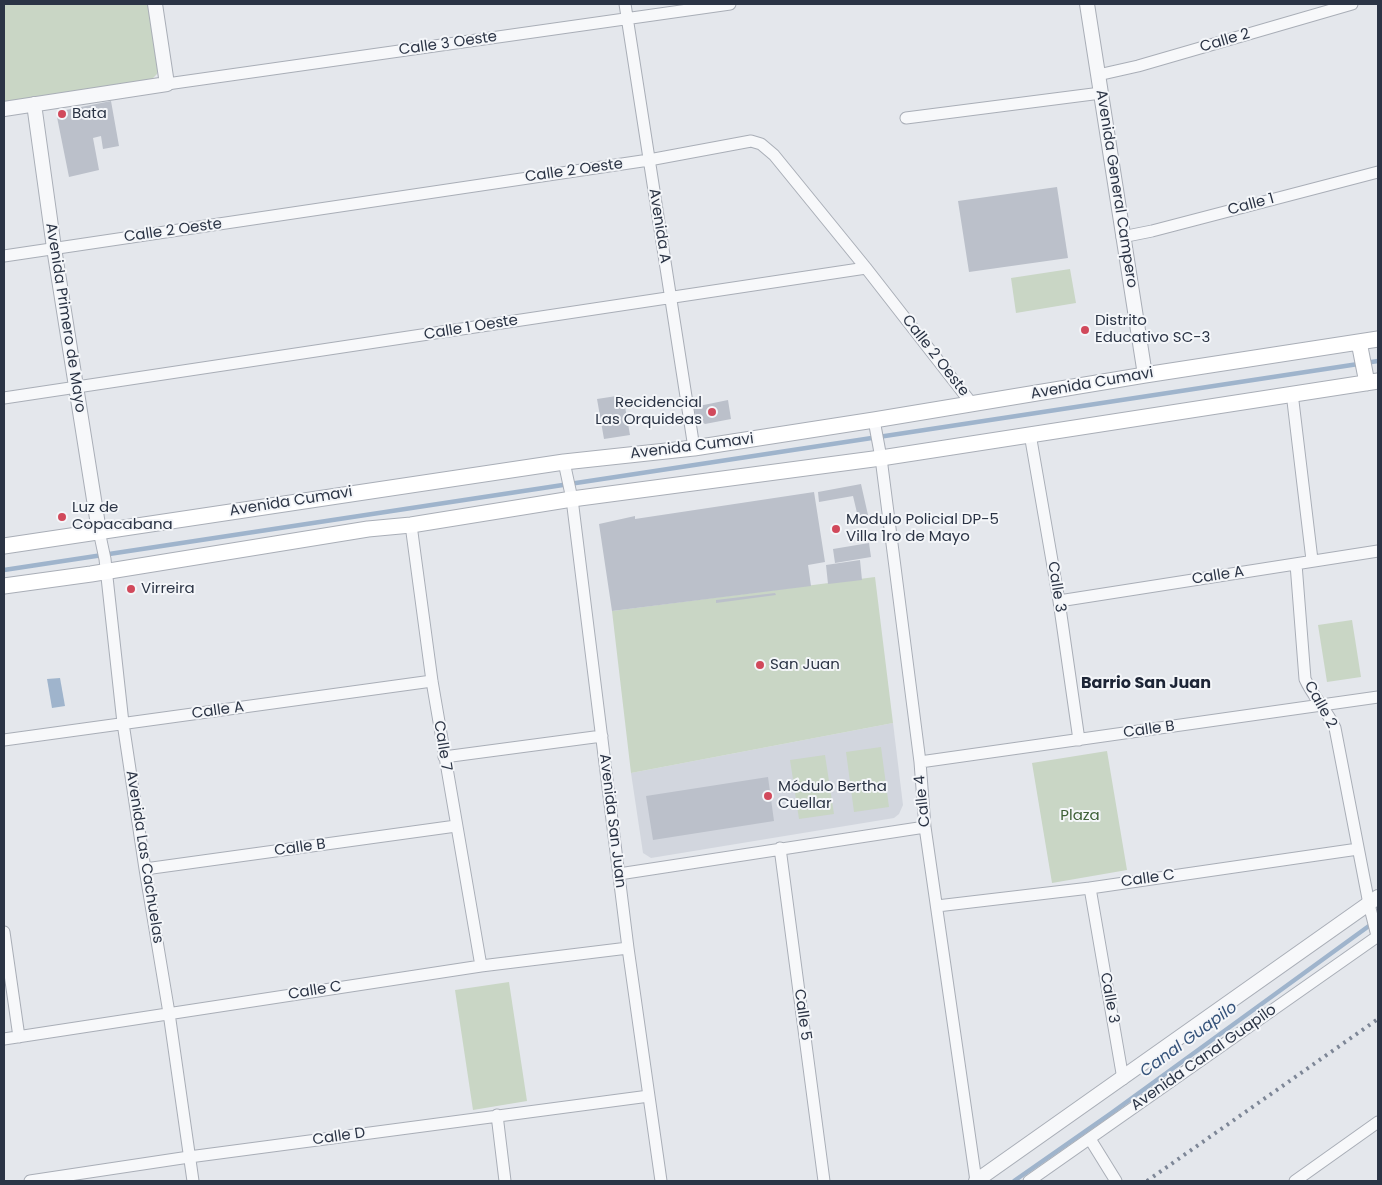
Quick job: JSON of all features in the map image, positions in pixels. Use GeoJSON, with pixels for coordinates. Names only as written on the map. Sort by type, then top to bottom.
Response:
{"type":"FeatureCollection","features":[{"type":"Feature","properties":{"kind":"main road","name":"Avenida Cumavi"},"geometry":{"type":"LineString","coordinates":[[4,546],[100,534],[694,448],[876,426],[972,404],[1145,375],[1360,347],[1378,339]]}},
{"type":"Feature","properties":{"kind":"main road"},"geometry":{"type":"LineString","coordinates":[[4,586],[106,565],[411,525],[571,495],[880,452],[1030,434],[1370,379],[1360,347]]}},
{"type":"Feature","properties":{"kind":"street"},"geometry":{"type":"LineString","coordinates":[[4,109],[167,84],[155,4]]}},
{"type":"Feature","properties":{"kind":"street","name":"Avenida A"},"geometry":{"type":"LineString","coordinates":[[625,4],[694,448]]}},
{"type":"Feature","properties":{"kind":"street","name":"Calle 3 Oeste"},"geometry":{"type":"LineString","coordinates":[[167,84],[730,4]]}},
{"type":"Feature","properties":{"kind":"street","name":"Avenida General Campero"},"geometry":{"type":"LineString","coordinates":[[1087,4],[1145,375]]}},
{"type":"Feature","properties":{"kind":"street","name":"Calle 2"},"geometry":{"type":"LineString","coordinates":[[1098,75],[1138,66],[1352,4]]}},
{"type":"Feature","properties":{"kind":"street"},"geometry":{"type":"LineString","coordinates":[[906,118],[1101,93]]}},
{"type":"Feature","properties":{"kind":"street","name":"Avenida Primero de Mayo"},"geometry":{"type":"LineString","coordinates":[[34,104],[54,248],[100,534]]}},
{"type":"Feature","properties":{"kind":"street","name":"Calle 2 Oeste"},"geometry":{"type":"LineString","coordinates":[[4,256],[649,160],[751,141],[761,144],[774,155],[866,268],[972,404]]}},
{"type":"Feature","properties":{"kind":"street","name":"Calle 1"},"geometry":{"type":"LineString","coordinates":[[1122,237],[1152,231],[1378,172]]}},
{"type":"Feature","properties":{"kind":"street","name":"Calle 1 Oeste"},"geometry":{"type":"LineString","coordinates":[[4,398],[866,268]]}},
{"type":"Feature","properties":{"kind":"street"},"geometry":{"type":"LineString","coordinates":[[1292,393],[1312,560]]}},
{"type":"Feature","properties":{"kind":"street","name":"Calle 4"},"geometry":{"type":"LineString","coordinates":[[876,426],[920,762],[925,827],[938,906],[976,1181]]}},
{"type":"Feature","properties":{"kind":"street","name":"Calle 3"},"geometry":{"type":"LineString","coordinates":[[1030,434],[1059,600],[1079,740]]}},
{"type":"Feature","properties":{"kind":"street","name":"Avenida San Juan"},"geometry":{"type":"LineString","coordinates":[[565,466],[571,495],[628,948],[661,1181]]}},
{"type":"Feature","properties":{"kind":"street","name":"Calle 7"},"geometry":{"type":"LineString","coordinates":[[411,525],[444,757],[481,966]]}},
{"type":"Feature","properties":{"kind":"street","name":"Avenida Las Cachuelas"},"geometry":{"type":"LineString","coordinates":[[100,534],[106,565],[124,723],[193,1181]]}},
{"type":"Feature","properties":{"kind":"street","name":"Calle A"},"geometry":{"type":"LineString","coordinates":[[1059,600],[1378,551]]}},
{"type":"Feature","properties":{"kind":"street","name":"Calle 2"},"geometry":{"type":"LineString","coordinates":[[1296,564],[1305,679],[1335,728],[1358,849],[1372,904],[1377,934]]}},
{"type":"Feature","properties":{"kind":"street","name":"Calle A"},"geometry":{"type":"LineString","coordinates":[[4,740],[432,681]]}},
{"type":"Feature","properties":{"kind":"street","name":"Calle B"},"geometry":{"type":"LineString","coordinates":[[920,762],[1378,696]]}},
{"type":"Feature","properties":{"kind":"street"},"geometry":{"type":"LineString","coordinates":[[444,757],[602,736]]}},
{"type":"Feature","properties":{"kind":"street","name":"Calle B"},"geometry":{"type":"LineString","coordinates":[[145,869],[456,826]]}},
{"type":"Feature","properties":{"kind":"street"},"geometry":{"type":"LineString","coordinates":[[619,874],[925,827]]}},
{"type":"Feature","properties":{"kind":"street","name":"Calle 5"},"geometry":{"type":"LineString","coordinates":[[780,848],[824,1181]]}},
{"type":"Feature","properties":{"kind":"street","name":"Calle C"},"geometry":{"type":"LineString","coordinates":[[938,906],[1090,888],[1358,849]]}},
{"type":"Feature","properties":{"kind":"street","name":"Calle 3"},"geometry":{"type":"LineString","coordinates":[[1090,888],[1123,1079]]}},
{"type":"Feature","properties":{"kind":"street","name":"Avenida Canal Guapilo"},"geometry":{"type":"LineString","coordinates":[[976,1181],[1372,904]]}},
{"type":"Feature","properties":{"kind":"street"},"geometry":{"type":"LineString","coordinates":[[4,932],[19,1037]]}},
{"type":"Feature","properties":{"kind":"street","name":"Avenida Canal Guapilo"},"geometry":{"type":"LineString","coordinates":[[1029,1181],[1377,934]]}},
{"type":"Feature","properties":{"kind":"street","name":"Calle C"},"geometry":{"type":"LineString","coordinates":[[4,1039],[481,966],[628,948]]}},
{"type":"Feature","properties":{"kind":"street","name":"Calle D"},"geometry":{"type":"LineString","coordinates":[[30,1181],[189,1157],[649,1096]]}},
{"type":"Feature","properties":{"kind":"street"},"geometry":{"type":"LineString","coordinates":[[497,1115],[506,1181]]}},
{"type":"Feature","properties":{"kind":"street"},"geometry":{"type":"LineString","coordinates":[[1295,1181],[1378,1122]]}},
{"type":"Feature","properties":{"kind":"street"},"geometry":{"type":"LineString","coordinates":[[1090,1139],[1116,1181]]}},
{"type":"Feature","properties":{"kind":"shaded area","name":"Módulo Bertha Cuellar"},"geometry":{"type":"Polygon","coordinates":[[[893,723],[903,805],[899,814],[894,818],[651,858],[643,853],[631,773],[893,723]]]}},
{"type":"Feature","properties":{"kind":"green space"},"geometry":{"type":"Polygon","coordinates":[[[4,4],[148,4],[158,67],[157,74],[150,81],[4,102],[4,4]]]}},
{"type":"Feature","properties":{"kind":"green space"},"geometry":{"type":"Polygon","coordinates":[[[1070,269],[1076,303],[1016,313],[1011,278],[1070,269]]]}},
{"type":"Feature","properties":{"kind":"green space","name":"San Juan"},"geometry":{"type":"Polygon","coordinates":[[[875,577],[893,723],[631,773],[612,611],[875,577]]]}},
{"type":"Feature","properties":{"kind":"green space"},"geometry":{"type":"Polygon","coordinates":[[[1352,620],[1361,677],[1327,682],[1318,625],[1352,620]]]}},
{"type":"Feature","properties":{"kind":"green space"},"geometry":{"type":"Polygon","coordinates":[[[881,747],[889,807],[854,812],[846,752],[881,747]]]}},
{"type":"Feature","properties":{"kind":"green space","name":"Plaza"},"geometry":{"type":"Polygon","coordinates":[[[1107,751],[1127,870],[1052,883],[1032,763],[1107,751]]]}},
{"type":"Feature","properties":{"kind":"green space"},"geometry":{"type":"Polygon","coordinates":[[[825,755],[834,814],[799,819],[790,760],[825,755]]]}},
{"type":"Feature","properties":{"kind":"green space"},"geometry":{"type":"Polygon","coordinates":[[[509,982],[527,1101],[473,1110],[455,990],[509,982]]]}},
{"type":"Feature","properties":{"kind":"water"},"geometry":{"type":"Polygon","coordinates":[[[60,678],[65,706],[52,708],[47,679],[60,678]]]}},
{"type":"Feature","properties":{"kind":"building"},"geometry":{"type":"Polygon","coordinates":[[[111,101],[119,146],[103,149],[101,136],[93,138],[99,170],[69,177],[57,117],[61,111],[111,101]]]}},
{"type":"Feature","properties":{"kind":"building"},"geometry":{"type":"Polygon","coordinates":[[[1057,187],[1068,258],[969,272],[958,201],[1057,187]]]}},
{"type":"Feature","properties":{"kind":"building"},"geometry":{"type":"Polygon","coordinates":[[[623,395],[630,435],[604,439],[597,399],[623,395]]]}},
{"type":"Feature","properties":{"kind":"building","name":"Recidencial Las Orquideas"},"geometry":{"type":"Polygon","coordinates":[[[728,400],[731,419],[705,424],[696,417],[694,407],[728,400]]]}},
{"type":"Feature","properties":{"kind":"building"},"geometry":{"type":"Polygon","coordinates":[[[861,484],[868,515],[858,517],[853,496],[819,502],[818,492],[861,484]]]}},
{"type":"Feature","properties":{"kind":"building"},"geometry":{"type":"Polygon","coordinates":[[[814,492],[825,562],[808,565],[811,586],[612,611],[599,524],[635,516],[635,519],[814,492]]]}},
{"type":"Feature","properties":{"kind":"building"},"geometry":{"type":"Polygon","coordinates":[[[869,543],[871,557],[835,563],[833,549],[869,543]]]}},
{"type":"Feature","properties":{"kind":"building"},"geometry":{"type":"Polygon","coordinates":[[[860,560],[862,580],[828,584],[826,565],[860,560]]]}},
{"type":"Feature","properties":{"kind":"building"},"geometry":{"type":"Polygon","coordinates":[[[775,593],[776,595],[716,603],[716,600],[775,593]]]}},
{"type":"Feature","properties":{"kind":"building"},"geometry":{"type":"Polygon","coordinates":[[[768,777],[774,821],[653,840],[646,796],[768,777]]]}},
{"type":"Feature","properties":{"kind":"waterway"},"geometry":{"type":"LineString","coordinates":[[4,570],[1378,361]]}},
{"type":"Feature","properties":{"kind":"waterway","name":"Canal Guapilo"},"geometry":{"type":"LineString","coordinates":[[1014,1181],[1110,1114],[1373,923]]}},
{"type":"Feature","properties":{"kind":"railway"},"geometry":{"type":"LineString","coordinates":[[1147,1181],[1378,1019]]}},
{"type":"Feature","properties":{"kind":"place","name":"Bata"},"geometry":{"type":"Point","coordinates":[62,114]}},
{"type":"Feature","properties":{"kind":"place","name":"Distrito Educativo SC-3"},"geometry":{"type":"Point","coordinates":[1085,330]}},
{"type":"Feature","properties":{"kind":"place","name":"Recidencial Las Orquideas"},"geometry":{"type":"Point","coordinates":[712,412]}},
{"type":"Feature","properties":{"kind":"place","name":"Luz de Copacabana"},"geometry":{"type":"Point","coordinates":[62,517]}},
{"type":"Feature","properties":{"kind":"place","name":"Modulo Policial DP-5 Villa 1ro de Mayo"},"geometry":{"type":"Point","coordinates":[836,529]}},
{"type":"Feature","properties":{"kind":"place","name":"Virreira"},"geometry":{"type":"Point","coordinates":[131,589]}},
{"type":"Feature","properties":{"kind":"place","name":"San Juan"},"geometry":{"type":"Point","coordinates":[760,665]}},
{"type":"Feature","properties":{"kind":"place","name":"Módulo Bertha Cuellar"},"geometry":{"type":"Point","coordinates":[768,796]}},
{"type":"Feature","properties":{"kind":"district","name":"Barrio San Juan"},"geometry":{"type":"Point","coordinates":[1146,684]}}]}
